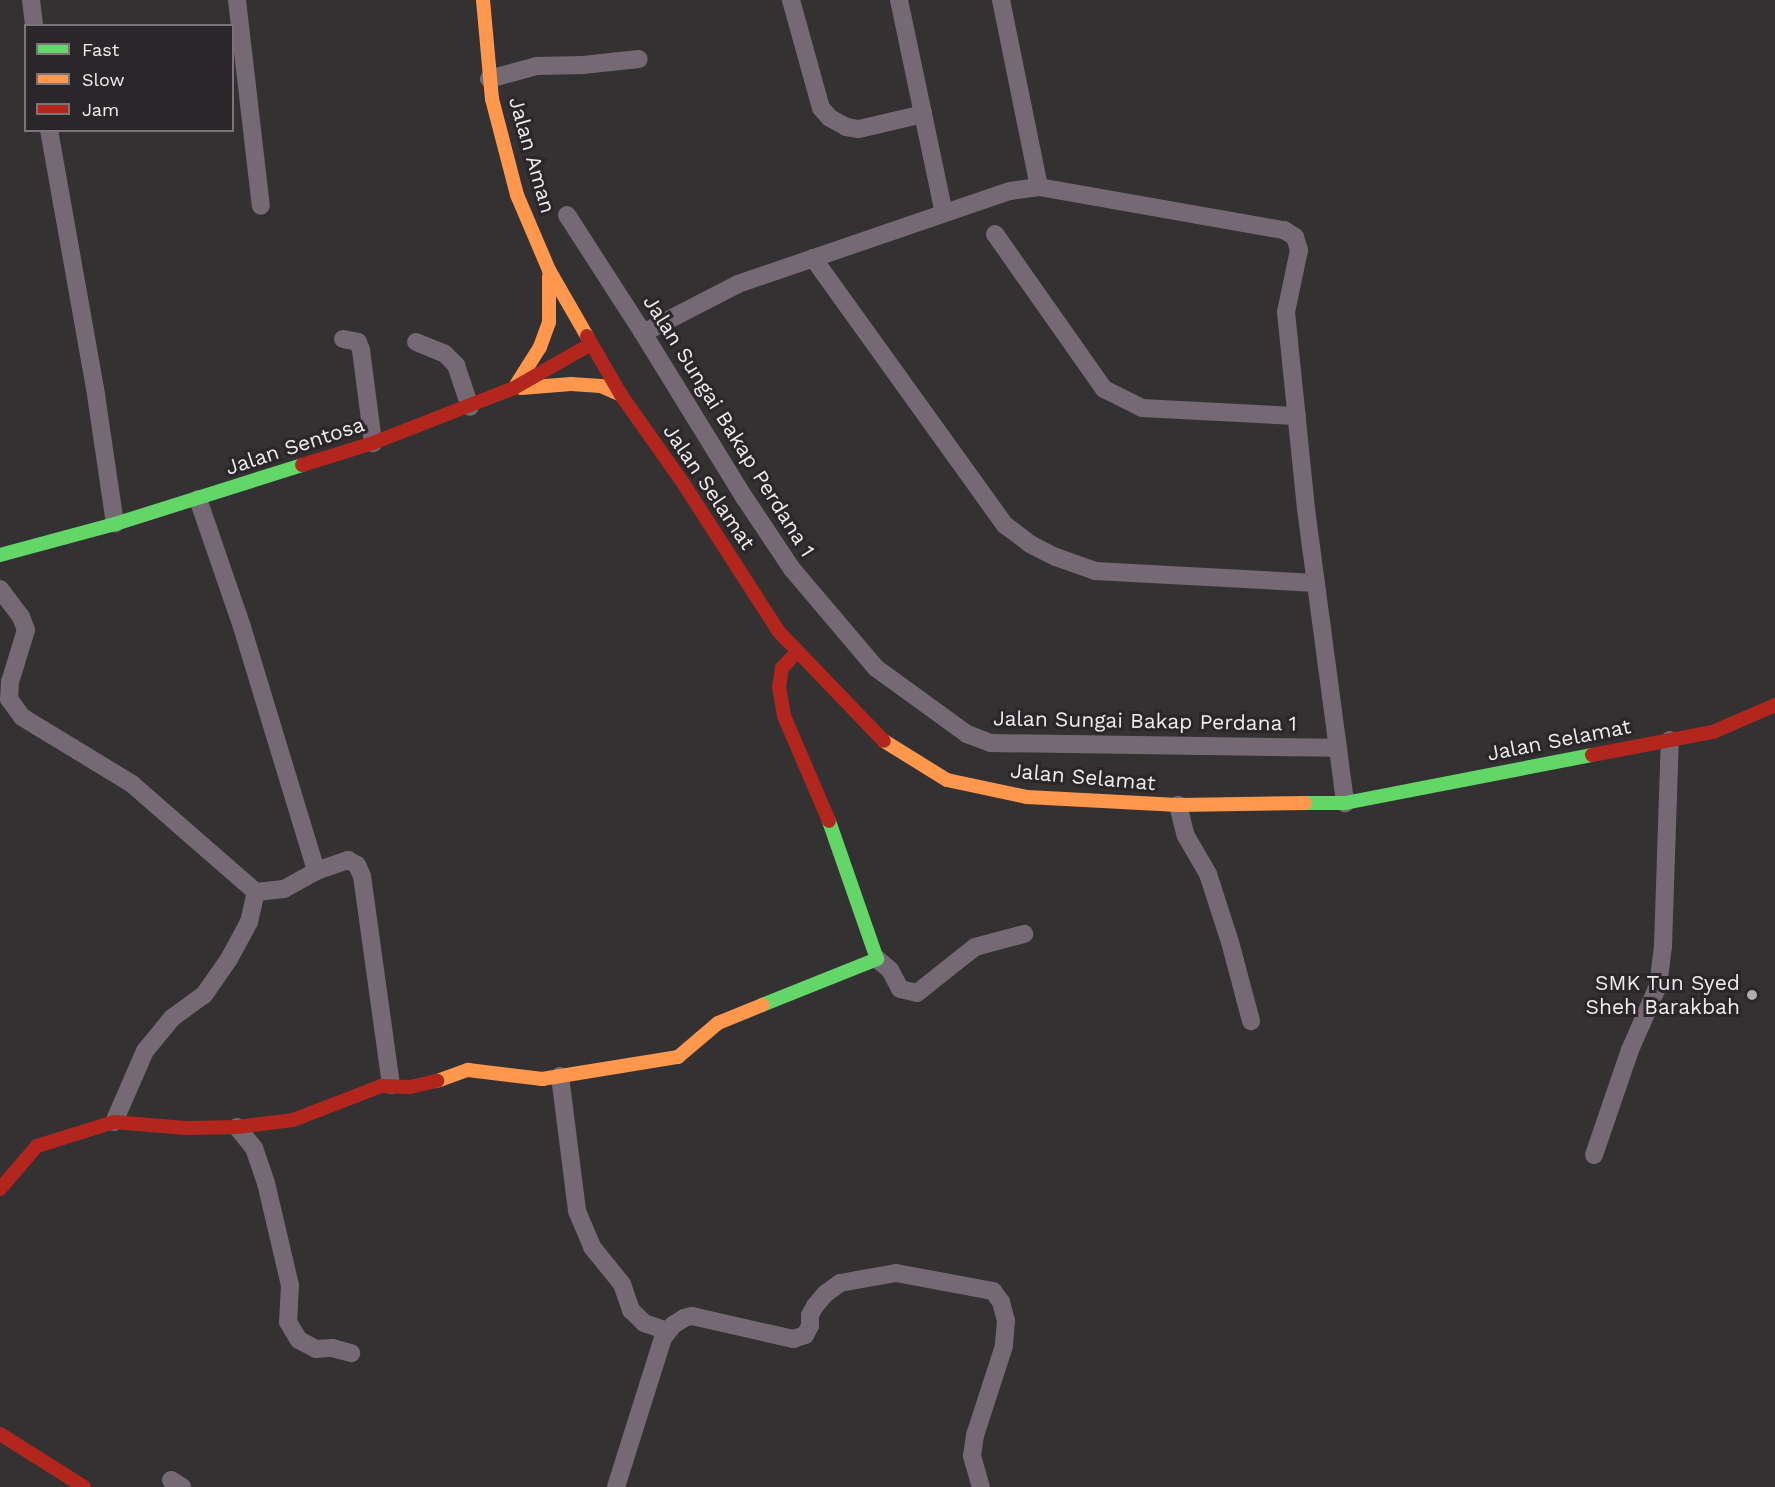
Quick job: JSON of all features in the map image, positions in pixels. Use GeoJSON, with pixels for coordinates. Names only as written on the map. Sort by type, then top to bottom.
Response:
{"type":"FeatureCollection","features":[{"type":"Feature","properties":{"kind":"main road","name":"Jalan Aman"},"geometry":{"type":"LineString","coordinates":[[483,0],[489,79],[502,146],[517,195],[549,270],[591,344]]}},
{"type":"Feature","properties":{"kind":"main road"},"geometry":{"type":"LineString","coordinates":[[514,388],[540,347],[549,322],[549,270]]}},
{"type":"Feature","properties":{"kind":"main road","name":"Jalan Sentosa"},"geometry":{"type":"LineString","coordinates":[[0,555],[115,524],[373,443],[514,388],[591,344]]}},
{"type":"Feature","properties":{"kind":"main road","name":"Jalan Selamat"},"geometry":{"type":"LineString","coordinates":[[591,344],[621,395],[683,483],[779,632],[796,653],[883,741],[947,780],[1028,797],[1178,805],[1345,803],[1713,732],[1775,705]]}},
{"type":"Feature","properties":{"kind":"main road"},"geometry":{"type":"LineString","coordinates":[[514,388],[571,384],[601,386],[621,395]]}},
{"type":"Feature","properties":{"kind":"main road"},"geometry":{"type":"LineString","coordinates":[[0,1189],[37,1146],[114,1122],[186,1128],[237,1127],[293,1120],[372,1088],[391,1085],[410,1087],[468,1070],[542,1079],[678,1057],[718,1023],[877,959],[828,819],[784,716],[779,687],[782,668],[796,653]]}},
{"type":"Feature","properties":{"kind":"main road"},"geometry":{"type":"LineString","coordinates":[[0,1434],[84,1487]]}},
{"type":"Feature","properties":{"kind":"street"},"geometry":{"type":"LineString","coordinates":[[31,0],[34,24]]}},
{"type":"Feature","properties":{"kind":"street"},"geometry":{"type":"LineString","coordinates":[[237,0],[261,206]]}},
{"type":"Feature","properties":{"kind":"street"},"geometry":{"type":"LineString","coordinates":[[791,0],[821,108],[830,118],[846,127],[859,129],[923,114]]}},
{"type":"Feature","properties":{"kind":"street"},"geometry":{"type":"LineString","coordinates":[[899,0],[944,213]]}},
{"type":"Feature","properties":{"kind":"street"},"geometry":{"type":"LineString","coordinates":[[1001,0],[1039,187]]}},
{"type":"Feature","properties":{"kind":"street"},"geometry":{"type":"LineString","coordinates":[[489,79],[537,66],[639,58]]}},
{"type":"Feature","properties":{"kind":"street"},"geometry":{"type":"LineString","coordinates":[[50,132],[96,395],[115,524]]}},
{"type":"Feature","properties":{"kind":"street"},"geometry":{"type":"LineString","coordinates":[[643,333],[738,284],[1010,191],[1039,187],[1284,230],[1295,237],[1299,250],[1286,312],[1316,584],[1345,803]]}},
{"type":"Feature","properties":{"kind":"street","name":"Jalan Sungai Bakap Perdana 1"},"geometry":{"type":"LineString","coordinates":[[567,215],[744,497],[792,569],[876,668],[967,734],[990,743],[1337,748]]}},
{"type":"Feature","properties":{"kind":"street"},"geometry":{"type":"LineString","coordinates":[[995,234],[1104,389],[1142,408],[1297,416]]}},
{"type":"Feature","properties":{"kind":"street"},"geometry":{"type":"LineString","coordinates":[[813,258],[1005,525],[1030,544],[1056,557],[1095,571],[1316,584]]}},
{"type":"Feature","properties":{"kind":"street"},"geometry":{"type":"LineString","coordinates":[[343,339],[358,342],[361,350],[373,443]]}},
{"type":"Feature","properties":{"kind":"street"},"geometry":{"type":"LineString","coordinates":[[416,342],[445,354],[456,365],[470,407]]}},
{"type":"Feature","properties":{"kind":"street"},"geometry":{"type":"LineString","coordinates":[[198,499],[242,627],[316,871]]}},
{"type":"Feature","properties":{"kind":"street"},"geometry":{"type":"LineString","coordinates":[[0,589],[21,617],[26,630],[10,682],[9,699],[22,717],[132,784],[256,892],[284,888],[316,871],[348,860],[357,865],[362,876],[391,1085]]}},
{"type":"Feature","properties":{"kind":"street"},"geometry":{"type":"LineString","coordinates":[[1594,1155],[1630,1050],[1658,986],[1663,946],[1670,740]]}},
{"type":"Feature","properties":{"kind":"street"},"geometry":{"type":"LineString","coordinates":[[1178,805],[1186,836],[1208,874],[1230,942],[1251,1021]]}},
{"type":"Feature","properties":{"kind":"street"},"geometry":{"type":"LineString","coordinates":[[114,1122],[145,1051],[171,1018],[204,995],[229,959],[249,922],[256,892]]}},
{"type":"Feature","properties":{"kind":"street"},"geometry":{"type":"LineString","coordinates":[[877,959],[890,970],[900,989],[917,993],[975,947],[1024,934]]}},
{"type":"Feature","properties":{"kind":"street"},"geometry":{"type":"LineString","coordinates":[[560,1076],[577,1211],[592,1247],[622,1284],[631,1310],[644,1323],[667,1331]]}},
{"type":"Feature","properties":{"kind":"street"},"geometry":{"type":"LineString","coordinates":[[237,1127],[254,1148],[266,1183],[290,1285],[288,1322],[299,1340],[316,1349],[332,1348],[351,1353]]}},
{"type":"Feature","properties":{"kind":"street"},"geometry":{"type":"LineString","coordinates":[[616,1487],[667,1331],[684,1318],[692,1316],[793,1339],[805,1335],[815,1306],[825,1294],[840,1283],[896,1273],[993,1291],[1001,1302],[1006,1321],[1004,1346],[975,1435],[972,1456],[981,1487]]}},
{"type":"Feature","properties":{"kind":"traffic: fast"},"geometry":{"type":"LineString","coordinates":[[0,555],[115,524],[302,465]]}},
{"type":"Feature","properties":{"kind":"traffic: fast"},"geometry":{"type":"LineString","coordinates":[[1305,803],[1345,803],[1592,755]]}},
{"type":"Feature","properties":{"kind":"traffic: fast"},"geometry":{"type":"LineString","coordinates":[[762,1005],[877,959],[829,821]]}},
{"type":"Feature","properties":{"kind":"traffic: slow"},"geometry":{"type":"LineString","coordinates":[[483,0],[492,99],[517,195],[549,270],[587,336]]}},
{"type":"Feature","properties":{"kind":"traffic: slow"},"geometry":{"type":"LineString","coordinates":[[516,385],[540,347],[549,322],[549,276]]}},
{"type":"Feature","properties":{"kind":"traffic: slow"},"geometry":{"type":"LineString","coordinates":[[521,388],[571,384],[601,386],[621,395]]}},
{"type":"Feature","properties":{"kind":"traffic: slow"},"geometry":{"type":"LineString","coordinates":[[884,741],[947,780],[1027,797],[1178,805],[1305,803]]}},
{"type":"Feature","properties":{"kind":"traffic: slow"},"geometry":{"type":"LineString","coordinates":[[437,1081],[468,1070],[542,1079],[678,1057],[718,1023],[762,1005]]}},
{"type":"Feature","properties":{"kind":"traffic: jam"},"geometry":{"type":"LineString","coordinates":[[587,336],[621,395],[683,483],[779,632],[884,741]]}},
{"type":"Feature","properties":{"kind":"traffic: jam"},"geometry":{"type":"LineString","coordinates":[[302,465],[373,443],[514,388],[591,344]]}},
{"type":"Feature","properties":{"kind":"traffic: jam"},"geometry":{"type":"LineString","coordinates":[[796,653],[782,668],[779,687],[784,716],[829,821]]}},
{"type":"Feature","properties":{"kind":"traffic: jam"},"geometry":{"type":"LineString","coordinates":[[1592,755],[1713,732],[1775,705]]}},
{"type":"Feature","properties":{"kind":"traffic: jam"},"geometry":{"type":"LineString","coordinates":[[0,1189],[37,1146],[114,1122],[186,1128],[237,1127],[293,1120],[381,1086],[410,1087],[437,1081]]}},
{"type":"Feature","properties":{"kind":"traffic: jam"},"geometry":{"type":"LineString","coordinates":[[0,1434],[84,1487]]}},
{"type":"Feature","properties":{"kind":"place","name":"SMK Tun Syed Sheh Barakbah"},"geometry":{"type":"Point","coordinates":[1752,995]}}]}
